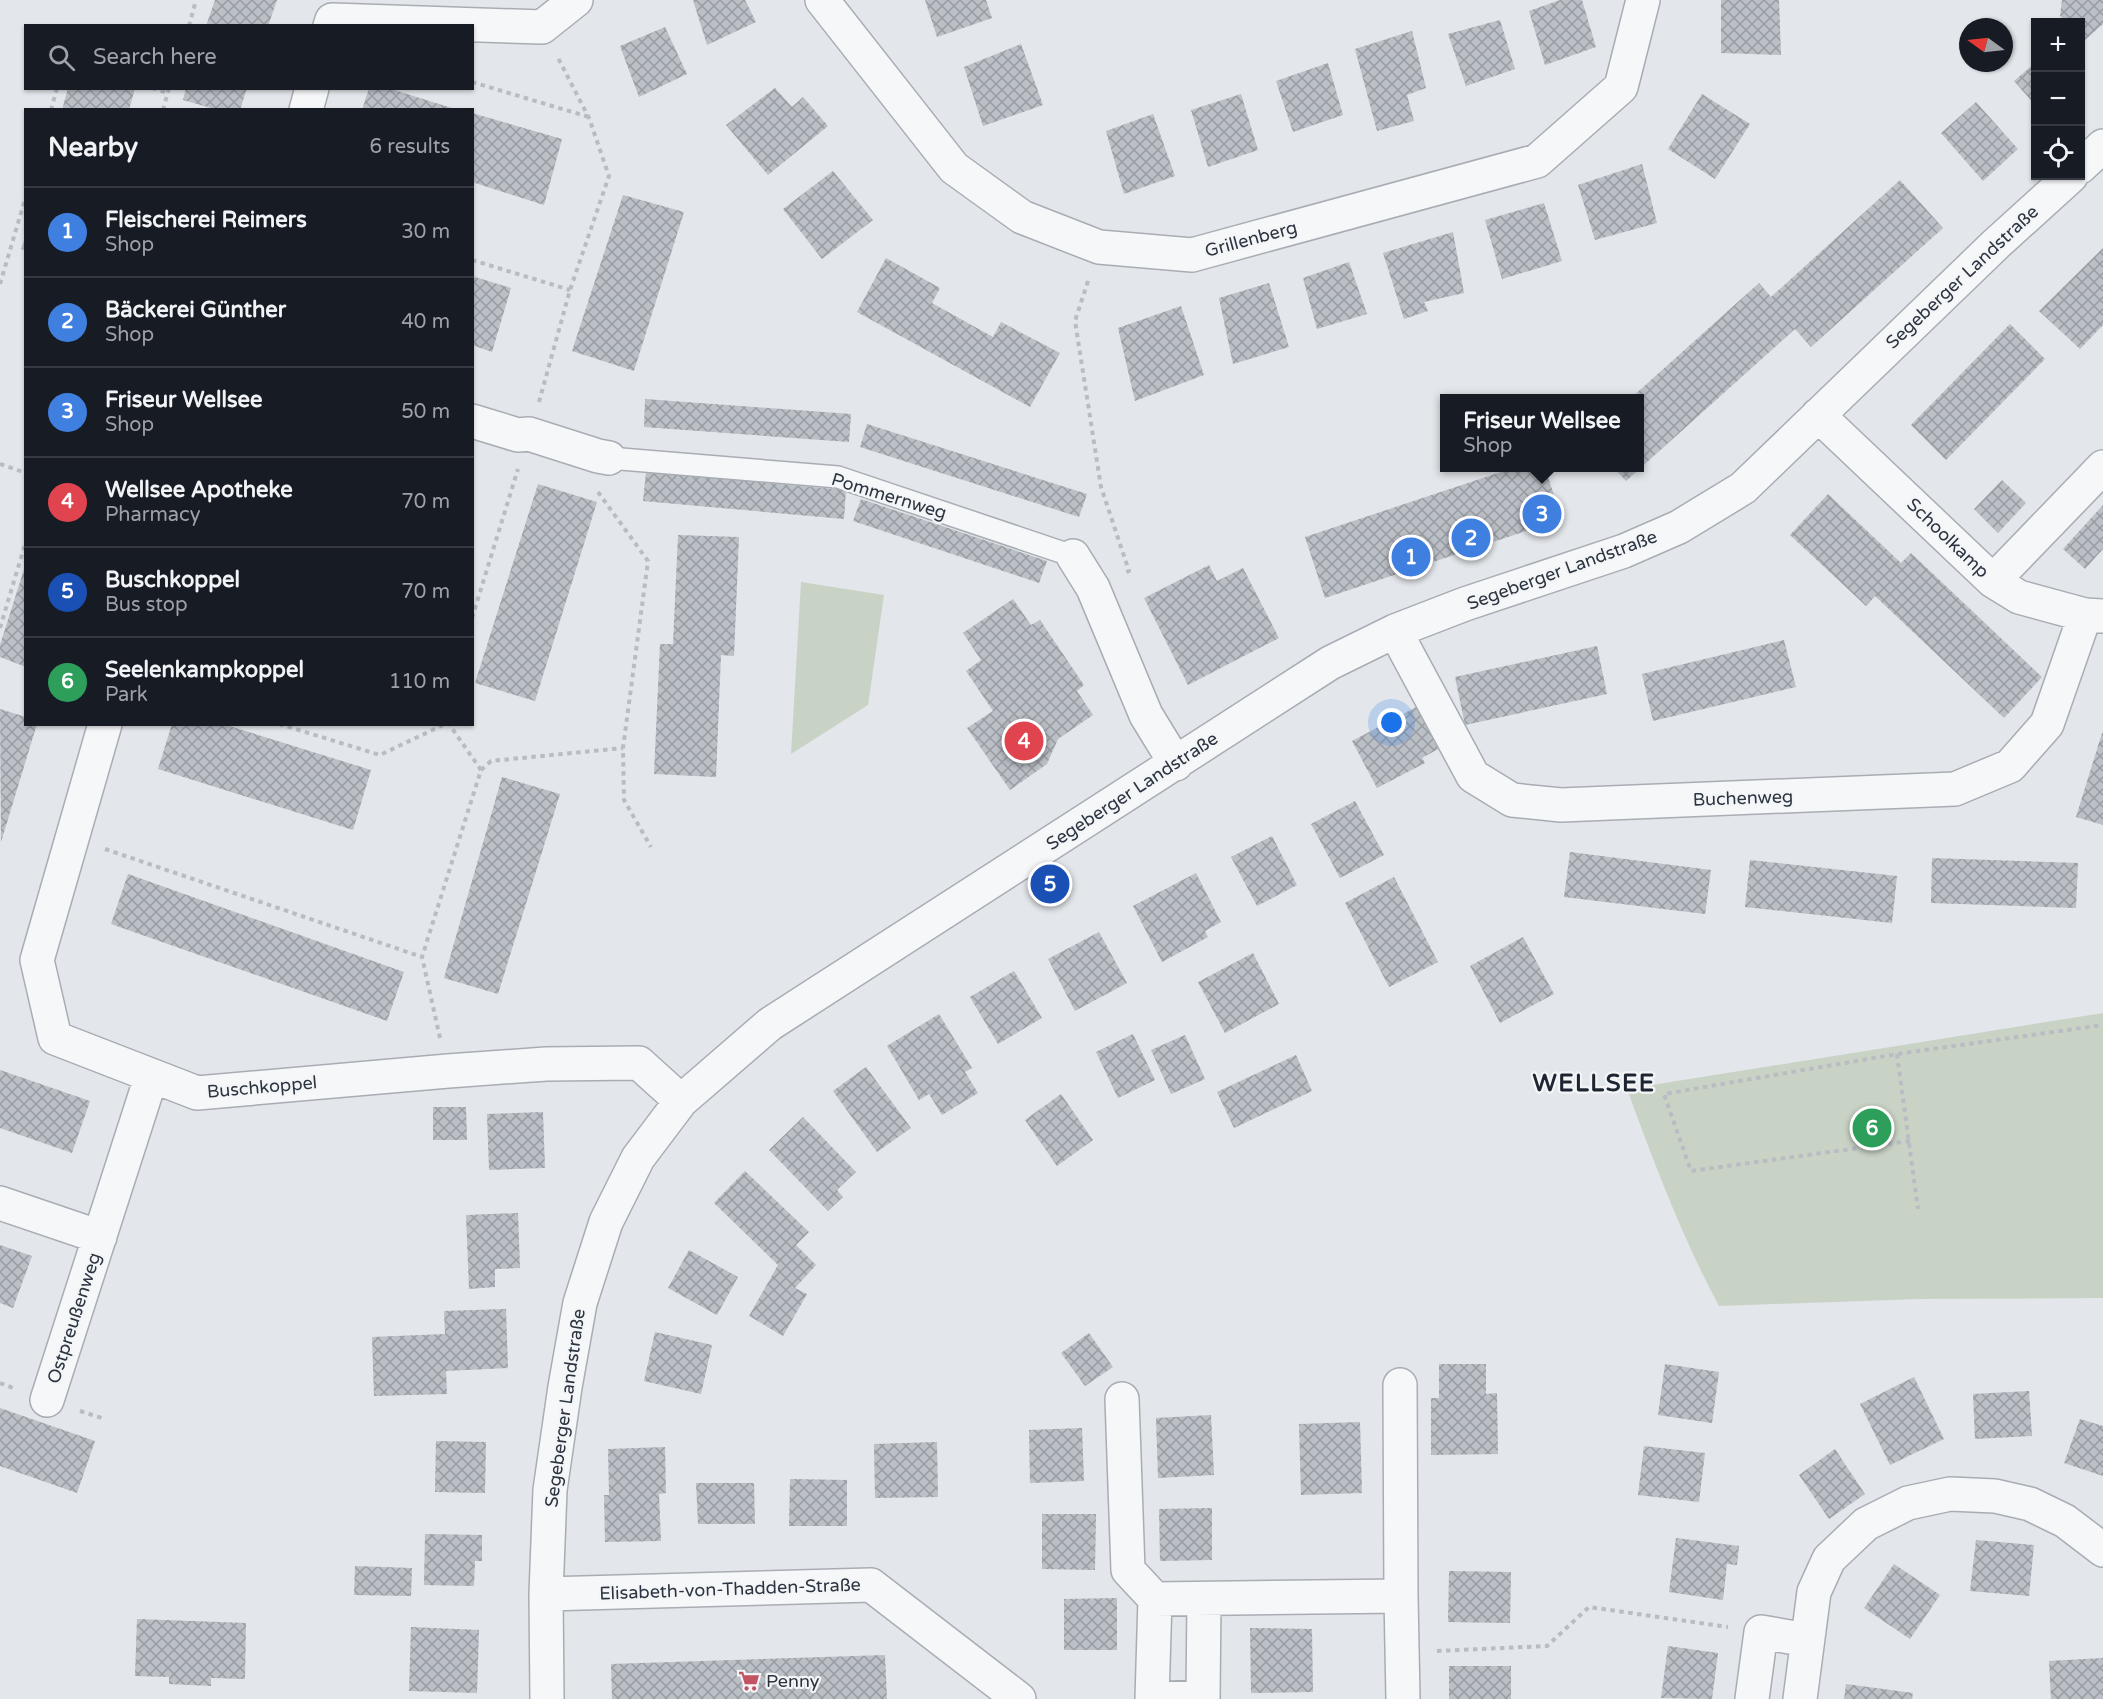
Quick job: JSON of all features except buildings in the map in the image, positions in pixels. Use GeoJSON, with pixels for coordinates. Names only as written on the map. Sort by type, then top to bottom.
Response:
{"type":"FeatureCollection","features":[{"type":"Feature","properties":{"kind":"street"},"geometry":{"type":"LineString","coordinates":[[474,25],[542,27],[576,0]]}},
{"type":"Feature","properties":{"kind":"street","name":"Grillenberg"},"geometry":{"type":"LineString","coordinates":[[822,0],[954,168],[1023,217],[1100,247],[1192,255],[1536,161],[1620,87],[1643,0]]}},
{"type":"Feature","properties":{"kind":"street"},"geometry":{"type":"LineString","coordinates":[[331,24],[332,20],[452,24]]}},
{"type":"Feature","properties":{"kind":"street"},"geometry":{"type":"LineString","coordinates":[[307,108],[311,90]]}},
{"type":"Feature","properties":{"kind":"street"},"geometry":{"type":"LineString","coordinates":[[2085,162],[2103,146]]}},
{"type":"Feature","properties":{"kind":"street","name":"Segeberger Landstraße"},"geometry":{"type":"LineString","coordinates":[[547,1699],[546,1594],[550,1490],[580,1303],[606,1222],[639,1158],[681,1101],[770,1024],[1330,663],[1395,631],[1465,604],[1624,551],[1679,527],[1743,488],[1996,244],[2067,180]]}},
{"type":"Feature","properties":{"kind":"street","name":"Schoolkamp"},"geometry":{"type":"LineString","coordinates":[[1818,415],[1993,581],[2019,597],[2094,615]]}},
{"type":"Feature","properties":{"kind":"street","name":"Pommernweg"},"geometry":{"type":"LineString","coordinates":[[474,422],[518,435],[529,434],[609,458]]}},
{"type":"Feature","properties":{"kind":"street"},"geometry":{"type":"LineString","coordinates":[[1993,581],[2103,467]]}},
{"type":"Feature","properties":{"kind":"street","name":"Pommernweg"},"geometry":{"type":"LineString","coordinates":[[1073,556],[1093,588],[1146,715],[1176,764]]}},
{"type":"Feature","properties":{"kind":"street","name":"Buchenweg"},"geometry":{"type":"LineString","coordinates":[[1395,631],[1473,777],[1512,800],[1561,805],[1955,789],[2010,766],[2047,724],[2094,615]]}},
{"type":"Feature","properties":{"kind":"street","name":"Buschkoppel"},"geometry":{"type":"LineString","coordinates":[[104,726],[38,960],[55,1038],[197,1093],[546,1064],[639,1063],[681,1101]]}},
{"type":"Feature","properties":{"kind":"street","name":"Ostpreußenweg"},"geometry":{"type":"LineString","coordinates":[[47,1400],[151,1077]]}},
{"type":"Feature","properties":{"kind":"street","name":"Ostpreußenweg"},"geometry":{"type":"LineString","coordinates":[[0,1203],[100,1237]]}},
{"type":"Feature","properties":{"kind":"street"},"geometry":{"type":"LineString","coordinates":[[1400,1385],[1403,1699]]}},
{"type":"Feature","properties":{"kind":"street"},"geometry":{"type":"LineString","coordinates":[[1122,1399],[1128,1570],[1155,1599],[1152,1699],[1203,1697],[1204,1599]]}},
{"type":"Feature","properties":{"kind":"street"},"geometry":{"type":"LineString","coordinates":[[1800,1699],[1814,1592],[1829,1559],[1866,1524],[1908,1503],[1950,1494],[1995,1496],[2030,1504],[2065,1521],[2103,1550]]}},
{"type":"Feature","properties":{"kind":"street","name":"Elisabeth-von-Thadden-Straße"},"geometry":{"type":"LineString","coordinates":[[546,1594],[871,1585],[1019,1699]]}},
{"type":"Feature","properties":{"kind":"street"},"geometry":{"type":"LineString","coordinates":[[1155,1599],[1401,1596]]}},
{"type":"Feature","properties":{"kind":"street"},"geometry":{"type":"LineString","coordinates":[[1752,1699],[1761,1632],[1807,1640]]}},
{"type":"Feature","properties":{"kind":"lane","name":"Pommernweg"},"geometry":{"type":"LineString","coordinates":[[609,458],[838,477],[1073,556]]}},
{"type":"Feature","properties":{"kind":"path"},"geometry":{"type":"LineString","coordinates":[[190,24],[196,0]]}},
{"type":"Feature","properties":{"kind":"path"},"geometry":{"type":"LineString","coordinates":[[474,611],[529,434],[570,290],[609,176],[589,118],[542,27]]}},
{"type":"Feature","properties":{"kind":"path"},"geometry":{"type":"LineString","coordinates":[[474,83],[589,118]]}},
{"type":"Feature","properties":{"kind":"path"},"geometry":{"type":"LineString","coordinates":[[52,108],[56,90]]}},
{"type":"Feature","properties":{"kind":"path"},"geometry":{"type":"LineString","coordinates":[[164,108],[169,91]]}},
{"type":"Feature","properties":{"kind":"path"},"geometry":{"type":"LineString","coordinates":[[0,284],[24,203]]}},
{"type":"Feature","properties":{"kind":"path"},"geometry":{"type":"LineString","coordinates":[[1093,588],[1129,571],[1101,487],[1075,321],[1100,247]]}},
{"type":"Feature","properties":{"kind":"path"},"geometry":{"type":"LineString","coordinates":[[474,261],[570,290]]}},
{"type":"Feature","properties":{"kind":"path"},"geometry":{"type":"LineString","coordinates":[[609,458],[598,492],[648,561],[622,748],[624,800],[651,847]]}},
{"type":"Feature","properties":{"kind":"path"},"geometry":{"type":"LineString","coordinates":[[0,464],[24,472]]}},
{"type":"Feature","properties":{"kind":"path"},"geometry":{"type":"LineString","coordinates":[[0,628],[24,548]]}},
{"type":"Feature","properties":{"kind":"path"},"geometry":{"type":"LineString","coordinates":[[286,726],[380,755],[443,726]]}},
{"type":"Feature","properties":{"kind":"path"},"geometry":{"type":"LineString","coordinates":[[448,726],[481,770]]}},
{"type":"Feature","properties":{"kind":"path"},"geometry":{"type":"LineString","coordinates":[[448,1071],[422,957],[481,770],[491,761],[622,748]]}},
{"type":"Feature","properties":{"kind":"path"},"geometry":{"type":"LineString","coordinates":[[73,838],[422,957]]}},
{"type":"Feature","properties":{"kind":"path"},"geometry":{"type":"LineString","coordinates":[[1910,1141],[1690,1171],[1664,1094],[1897,1054],[2103,1024]]}},
{"type":"Feature","properties":{"kind":"path"},"geometry":{"type":"LineString","coordinates":[[1897,1054],[1918,1209]]}},
{"type":"Feature","properties":{"kind":"path"},"geometry":{"type":"LineString","coordinates":[[1401,1651],[1547,1646],[1589,1607],[1761,1632]]}},
{"type":"Feature","properties":{"kind":"green space"},"geometry":{"type":"Polygon","coordinates":[[[801,582],[884,595],[868,705],[791,754],[801,582]]]}},
{"type":"Feature","properties":{"kind":"green space"},"geometry":{"type":"Polygon","coordinates":[[[2103,1013],[2103,1298],[1919,1299],[1719,1306],[1681,1227],[1627,1089],[2103,1013]]]}},
{"type":"Feature","properties":{"kind":"place","name":"Friseur Wellsee"},"geometry":{"type":"Point","coordinates":[1542,514]}},
{"type":"Feature","properties":{"kind":"place","name":"Bäckerei Günther"},"geometry":{"type":"Point","coordinates":[1471,538]}},
{"type":"Feature","properties":{"kind":"place","name":"Fleischerei Reimers"},"geometry":{"type":"Point","coordinates":[1411,557]}},
{"type":"Feature","properties":{"kind":"place","name":"Wellsee Apotheke"},"geometry":{"type":"Point","coordinates":[1024,741]}},
{"type":"Feature","properties":{"kind":"place","name":"Buschkoppel"},"geometry":{"type":"Point","coordinates":[1050,884]}},
{"type":"Feature","properties":{"kind":"place","name":"Seelenkampkoppel"},"geometry":{"type":"Point","coordinates":[1872,1128]}},
{"type":"Feature","properties":{"kind":"place","name":"Penny"},"geometry":{"type":"Point","coordinates":[749,1681]}},
{"type":"Feature","properties":{"kind":"district","name":"WELLSEE"},"geometry":{"type":"Point","coordinates":[1594,1083]}}]}
